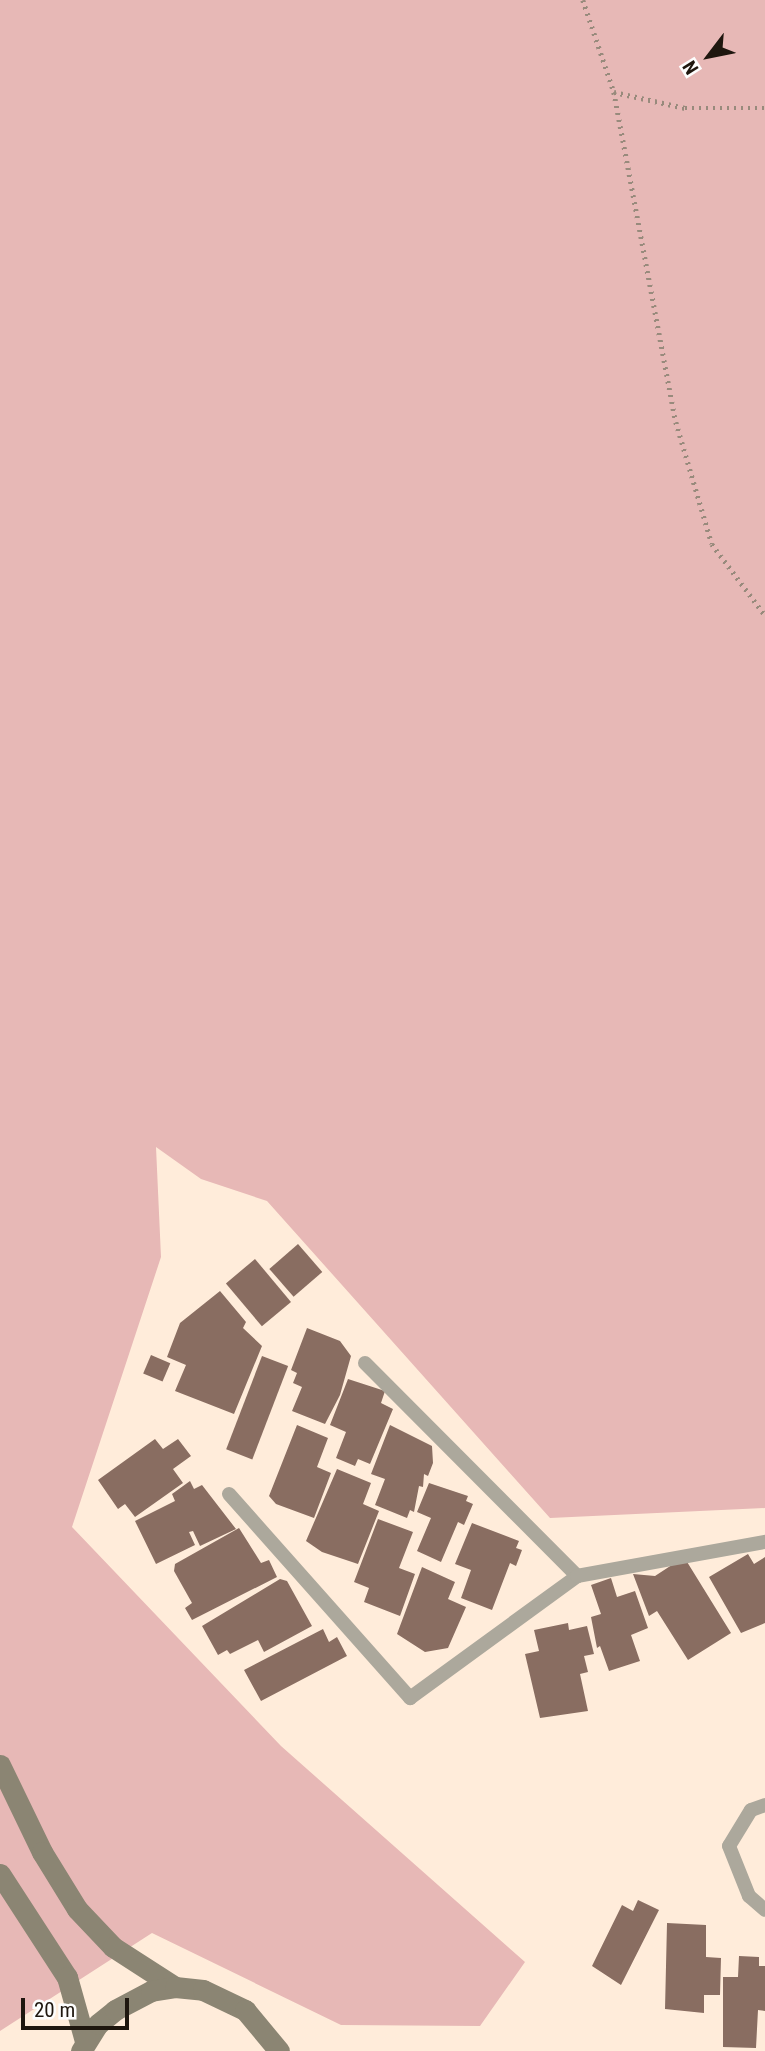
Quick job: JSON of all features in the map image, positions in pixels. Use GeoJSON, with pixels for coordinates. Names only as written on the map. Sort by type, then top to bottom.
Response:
{"type":"FeatureCollection","features":[{"type":"Feature","properties":{"kind":"main road"},"geometry":{"type":"LineString","coordinates":[[0,1765],[42,1852],[78,1909],[113,1947],[175,1987]]}},
{"type":"Feature","properties":{"kind":"main road"},"geometry":{"type":"LineString","coordinates":[[0,1874],[67,1977],[83,2046]]}},
{"type":"Feature","properties":{"kind":"main road"},"geometry":{"type":"LineString","coordinates":[[83,2046],[98,2024],[130,2001],[175,1987],[203,1990],[245,2010],[280,2051]]}},
{"type":"Feature","properties":{"kind":"lane"},"geometry":{"type":"LineString","coordinates":[[365,1363],[577,1576]]}},
{"type":"Feature","properties":{"kind":"lane"},"geometry":{"type":"LineString","coordinates":[[229,1494],[410,1698],[577,1576],[765,1542]]}},
{"type":"Feature","properties":{"kind":"lane"},"geometry":{"type":"LineString","coordinates":[[765,1805],[751,1810],[729,1846],[749,1896],[765,1910]]}},
{"type":"Feature","properties":{"kind":"path"},"geometry":{"type":"LineString","coordinates":[[583,0],[614,92],[680,434],[712,544],[765,615]]}},
{"type":"Feature","properties":{"kind":"path"},"geometry":{"type":"LineString","coordinates":[[614,92],[685,108],[765,108]]}},
{"type":"Feature","properties":{"kind":"shaded area"},"geometry":{"type":"Polygon","coordinates":[[[0,0],[765,0],[765,1508],[550,1518],[267,1201],[201,1179],[156,1147],[161,1257],[72,1527],[281,1746],[525,1962],[480,2026],[341,2025],[152,1933],[0,2031],[0,0]]]}},
{"type":"Feature","properties":{"kind":"building"},"geometry":{"type":"Polygon","coordinates":[[[298,1244],[322,1272],[294,1297],[269,1269],[298,1244]]]}},
{"type":"Feature","properties":{"kind":"building"},"geometry":{"type":"Polygon","coordinates":[[[255,1259],[291,1302],[262,1326],[226,1283],[255,1259]]]}},
{"type":"Feature","properties":{"kind":"building"},"geometry":{"type":"Polygon","coordinates":[[[220,1291],[246,1322],[243,1328],[262,1346],[234,1414],[175,1391],[186,1365],[167,1357],[180,1323],[220,1291]]]}},
{"type":"Feature","properties":{"kind":"building"},"geometry":{"type":"Polygon","coordinates":[[[307,1328],[340,1341],[351,1356],[340,1395],[325,1424],[292,1411],[302,1387],[293,1383],[297,1373],[291,1370],[307,1328]]]}},
{"type":"Feature","properties":{"kind":"building"},"geometry":{"type":"Polygon","coordinates":[[[151,1355],[170,1363],[163,1382],[143,1373],[151,1355]]]}},
{"type":"Feature","properties":{"kind":"building"},"geometry":{"type":"Polygon","coordinates":[[[262,1356],[288,1366],[252,1459],[226,1449],[262,1356]]]}},
{"type":"Feature","properties":{"kind":"building"},"geometry":{"type":"Polygon","coordinates":[[[348,1379],[385,1391],[381,1403],[393,1409],[370,1464],[358,1459],[355,1466],[336,1458],[346,1432],[330,1425],[348,1379]]]}},
{"type":"Feature","properties":{"kind":"building"},"geometry":{"type":"Polygon","coordinates":[[[297,1425],[328,1438],[317,1467],[331,1473],[314,1518],[276,1504],[269,1496],[297,1425]]]}},
{"type":"Feature","properties":{"kind":"building"},"geometry":{"type":"Polygon","coordinates":[[[390,1425],[432,1446],[433,1463],[428,1476],[424,1474],[423,1487],[419,1486],[414,1512],[410,1510],[407,1518],[375,1505],[385,1479],[371,1474],[390,1425]]]}},
{"type":"Feature","properties":{"kind":"building"},"geometry":{"type":"Polygon","coordinates":[[[155,1439],[163,1449],[178,1439],[191,1456],[173,1469],[183,1483],[135,1517],[125,1504],[118,1509],[98,1480],[155,1439]]]}},
{"type":"Feature","properties":{"kind":"building"},"geometry":{"type":"Polygon","coordinates":[[[337,1469],[371,1483],[363,1504],[379,1511],[358,1564],[322,1552],[306,1541],[337,1469]]]}},
{"type":"Feature","properties":{"kind":"building"},"geometry":{"type":"Polygon","coordinates":[[[190,1481],[194,1489],[202,1485],[236,1529],[200,1546],[193,1531],[189,1532],[195,1545],[156,1564],[135,1521],[175,1501],[172,1494],[190,1481]]]}},
{"type":"Feature","properties":{"kind":"building"},"geometry":{"type":"Polygon","coordinates":[[[429,1483],[468,1496],[466,1501],[473,1504],[464,1525],[458,1522],[441,1562],[417,1551],[431,1518],[417,1512],[429,1483]]]}},
{"type":"Feature","properties":{"kind":"building"},"geometry":{"type":"Polygon","coordinates":[[[378,1519],[413,1532],[399,1568],[415,1574],[400,1616],[364,1602],[369,1588],[354,1582],[378,1519]]]}},
{"type":"Feature","properties":{"kind":"building"},"geometry":{"type":"Polygon","coordinates":[[[472,1523],[519,1541],[516,1548],[522,1550],[516,1566],[510,1563],[492,1610],[461,1598],[471,1570],[455,1564],[472,1523]]]}},
{"type":"Feature","properties":{"kind":"building"},"geometry":{"type":"Polygon","coordinates":[[[239,1528],[261,1563],[269,1560],[277,1577],[192,1620],[185,1608],[192,1603],[174,1571],[175,1564],[239,1528]]]}},
{"type":"Feature","properties":{"kind":"building"},"geometry":{"type":"Polygon","coordinates":[[[748,1554],[754,1564],[765,1557],[765,1623],[741,1633],[709,1577],[748,1554]]]}},
{"type":"Feature","properties":{"kind":"building"},"geometry":{"type":"Polygon","coordinates":[[[684,1557],[731,1633],[688,1660],[657,1611],[649,1616],[633,1574],[655,1576],[684,1557]]]}},
{"type":"Feature","properties":{"kind":"building"},"geometry":{"type":"Polygon","coordinates":[[[422,1567],[455,1582],[448,1599],[466,1607],[448,1648],[425,1652],[397,1634],[422,1567]]]}},
{"type":"Feature","properties":{"kind":"building"},"geometry":{"type":"Polygon","coordinates":[[[611,1578],[617,1597],[635,1591],[648,1628],[631,1635],[640,1661],[609,1671],[600,1646],[597,1648],[591,1617],[601,1614],[591,1585],[611,1578]]]}},
{"type":"Feature","properties":{"kind":"building"},"geometry":{"type":"Polygon","coordinates":[[[280,1579],[287,1581],[312,1626],[264,1652],[258,1640],[230,1654],[227,1650],[218,1655],[202,1626],[280,1579]]]}},
{"type":"Feature","properties":{"kind":"building"},"geometry":{"type":"Polygon","coordinates":[[[568,1623],[569,1630],[587,1626],[594,1654],[584,1656],[588,1672],[580,1674],[588,1711],[540,1718],[525,1654],[539,1651],[534,1630],[568,1623]]]}},
{"type":"Feature","properties":{"kind":"building"},"geometry":{"type":"Polygon","coordinates":[[[323,1629],[329,1642],[337,1637],[347,1656],[261,1701],[244,1670],[323,1629]]]}},
{"type":"Feature","properties":{"kind":"building"},"geometry":{"type":"Polygon","coordinates":[[[638,1900],[659,1910],[621,1985],[592,1966],[622,1905],[633,1911],[638,1900]]]}},
{"type":"Feature","properties":{"kind":"building"},"geometry":{"type":"Polygon","coordinates":[[[667,1923],[706,1925],[706,1957],[721,1958],[720,1995],[704,1995],[704,2013],[665,2009],[667,1923]]]}},
{"type":"Feature","properties":{"kind":"building"},"geometry":{"type":"Polygon","coordinates":[[[739,1956],[759,1957],[759,1966],[765,1966],[765,2011],[758,2010],[756,2048],[723,2047],[723,1977],[738,1977],[739,1956]]]}}]}
